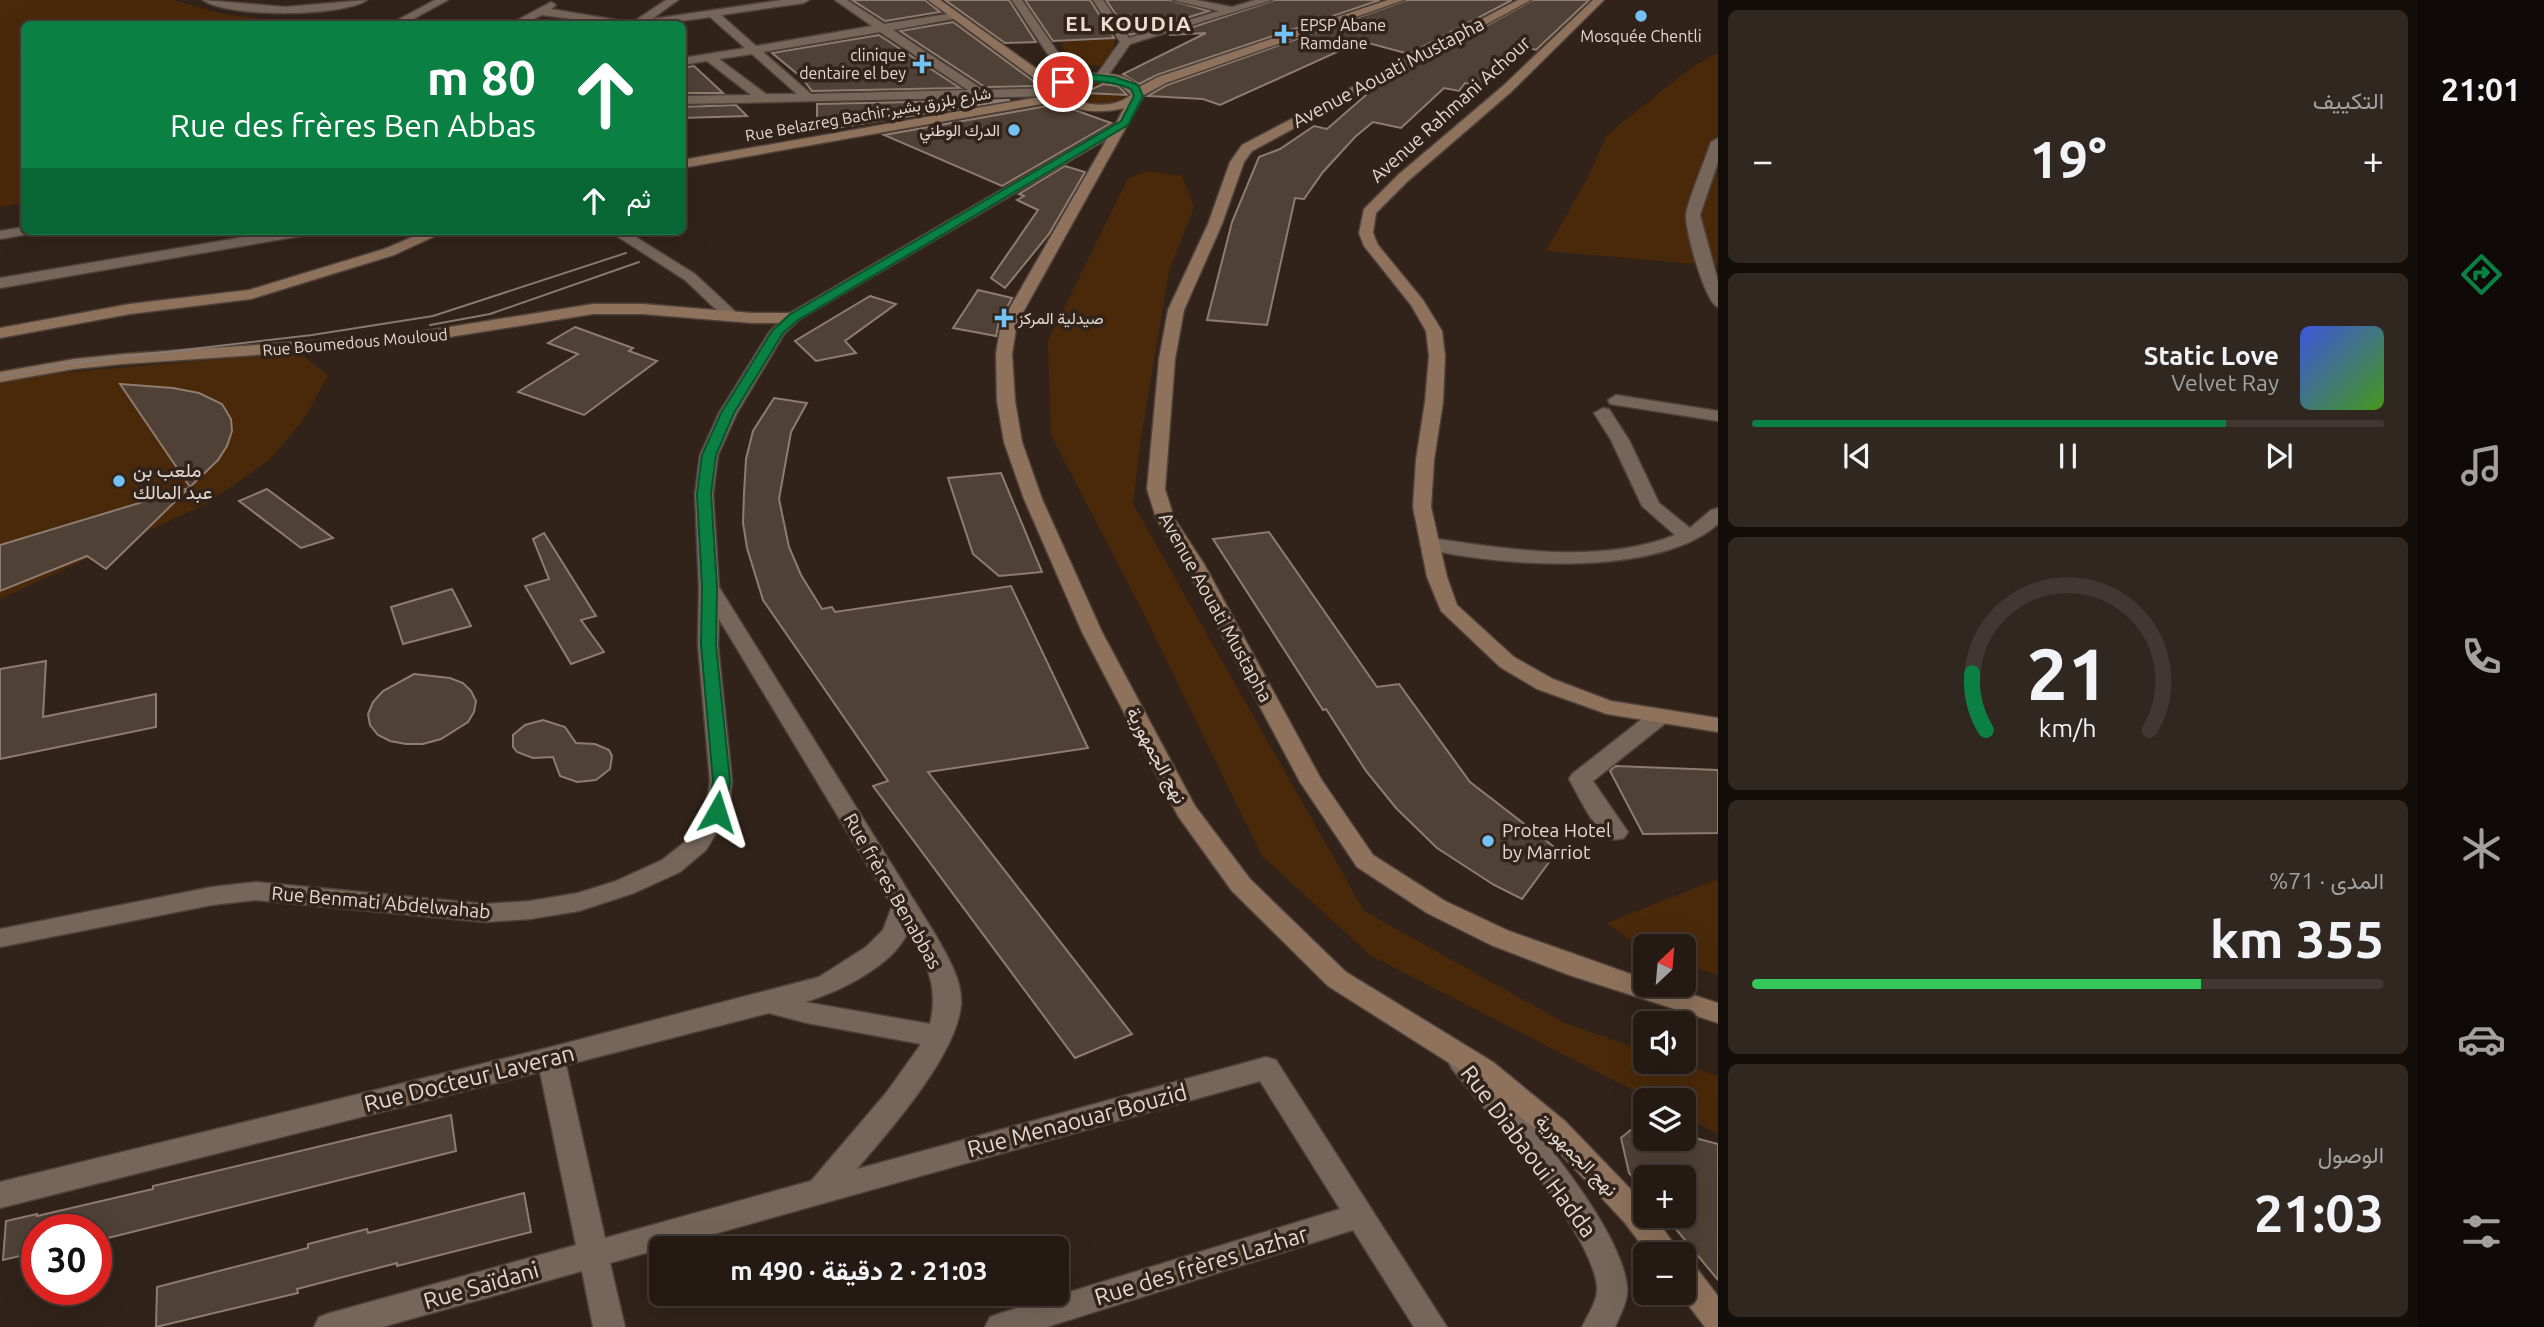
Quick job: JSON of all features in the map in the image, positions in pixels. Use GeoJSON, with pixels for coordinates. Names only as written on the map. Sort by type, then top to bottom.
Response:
{"type":"FeatureCollection","features":[{"type":"Feature","properties":{"kind":"street"},"geometry":{"type":"LineString","coordinates":[[208,0],[237,7],[285,10],[362,0]]}},
{"type":"Feature","properties":{"kind":"street"},"geometry":{"type":"LineString","coordinates":[[402,21],[443,0]]}},
{"type":"Feature","properties":{"kind":"street"},"geometry":{"type":"LineString","coordinates":[[522,21],[559,0]]}},
{"type":"Feature","properties":{"kind":"street"},"geometry":{"type":"LineString","coordinates":[[642,21],[673,0]]}},
{"type":"Feature","properties":{"kind":"street"},"geometry":{"type":"LineString","coordinates":[[660,21],[804,0]]}},
{"type":"Feature","properties":{"kind":"street"},"geometry":{"type":"LineString","coordinates":[[840,0],[980,93]]}},
{"type":"Feature","properties":{"kind":"street"},"geometry":{"type":"LineString","coordinates":[[933,0],[1057,93],[1079,105],[1107,107],[1130,103],[1162,80],[1399,0]]}},
{"type":"Feature","properties":{"kind":"street"},"geometry":{"type":"LineString","coordinates":[[1017,0],[1070,79]]}},
{"type":"Feature","properties":{"kind":"street"},"geometry":{"type":"LineString","coordinates":[[1098,0],[1126,42]]}},
{"type":"Feature","properties":{"kind":"street"},"geometry":{"type":"LineString","coordinates":[[1178,0],[1233,10]]}},
{"type":"Feature","properties":{"kind":"street"},"geometry":{"type":"LineString","coordinates":[[1101,77],[1126,42],[1267,0]]}},
{"type":"Feature","properties":{"kind":"street","name":"Avenue Aouati Mustapha"},"geometry":{"type":"LineString","coordinates":[[1526,0],[1247,148],[1237,162],[1215,224],[1176,310],[1167,359],[1156,489],[1165,518],[1194,564],[1311,782],[1365,862],[1436,907],[1500,938],[1578,968],[1718,1013]]}},
{"type":"Feature","properties":{"kind":"street","name":"Avenue Rahmani Achour"},"geometry":{"type":"LineString","coordinates":[[1599,0],[1507,89],[1403,178],[1369,212],[1366,233],[1371,246],[1418,303],[1434,331],[1437,356],[1434,401],[1425,460],[1422,507],[1437,577],[1448,607],[1507,662],[1545,684],[1607,707],[1718,725]]}},
{"type":"Feature","properties":{"kind":"street"},"geometry":{"type":"LineString","coordinates":[[285,10],[297,21]]}},
{"type":"Feature","properties":{"kind":"street"},"geometry":{"type":"LineString","coordinates":[[540,11],[609,21]]}},
{"type":"Feature","properties":{"kind":"street"},"geometry":{"type":"LineString","coordinates":[[713,14],[808,97]]}},
{"type":"Feature","properties":{"kind":"street"},"geometry":{"type":"LineString","coordinates":[[686,61],[954,16]]}},
{"type":"Feature","properties":{"kind":"street"},"geometry":{"type":"LineString","coordinates":[[709,57],[763,98]]}},
{"type":"Feature","properties":{"kind":"street"},"geometry":{"type":"LineString","coordinates":[[686,100],[1057,93],[1070,79],[1101,77],[1127,83],[1137,96]]}},
{"type":"Feature","properties":{"kind":"street","name":"Rue Belazreg Bachir;شارع بلزرق بشير"},"geometry":{"type":"LineString","coordinates":[[686,163],[1057,93]]}},
{"type":"Feature","properties":{"kind":"street","name":"نهج الجمهورية"},"geometry":{"type":"LineString","coordinates":[[1137,96],[1125,122],[1009,323],[1004,354],[1006,401],[1013,442],[1033,499],[1092,632],[1194,821],[1241,885],[1337,979],[1483,1070],[1555,1129],[1635,1214],[1657,1242]]}},
{"type":"Feature","properties":{"kind":"street"},"geometry":{"type":"LineString","coordinates":[[793,318],[1125,122]]}},
{"type":"Feature","properties":{"kind":"street"},"geometry":{"type":"LineString","coordinates":[[1718,144],[1693,215],[1703,261],[1718,302]]}},
{"type":"Feature","properties":{"kind":"street"},"geometry":{"type":"LineString","coordinates":[[0,235],[21,232]]}},
{"type":"Feature","properties":{"kind":"street"},"geometry":{"type":"LineString","coordinates":[[0,283],[282,235]]}},
{"type":"Feature","properties":{"kind":"street"},"geometry":{"type":"LineString","coordinates":[[0,333],[210,297],[251,294],[389,252],[429,235]]}},
{"type":"Feature","properties":{"kind":"street"},"geometry":{"type":"LineString","coordinates":[[622,235],[690,277],[731,315]]}},
{"type":"Feature","properties":{"kind":"street","name":"Rue Boumedous Mouloud"},"geometry":{"type":"LineString","coordinates":[[0,377],[123,359],[427,338],[550,314],[593,309],[643,309],[774,319],[793,318]]}},
{"type":"Feature","properties":{"kind":"street","name":"Rue Benmati Abdelwahab"},"geometry":{"type":"LineString","coordinates":[[0,938],[212,896],[256,891],[486,913],[530,909],[579,902],[625,887],[671,866],[698,844],[717,812],[721,781],[708,645],[709,587],[704,494],[709,455],[728,413],[778,331],[793,318]]}},
{"type":"Feature","properties":{"kind":"street"},"geometry":{"type":"LineString","coordinates":[[1689,537],[1651,506],[1620,440],[1609,406],[1718,416]]}},
{"type":"Feature","properties":{"kind":"street"},"geometry":{"type":"LineString","coordinates":[[1430,544],[1515,554],[1629,554],[1661,548],[1689,537],[1718,514]]}},
{"type":"Feature","properties":{"kind":"street","name":"Rue frères Benabbas"},"geometry":{"type":"LineString","coordinates":[[709,587],[904,907],[945,981],[948,1003],[938,1036],[923,1065],[821,1190]]}},
{"type":"Feature","properties":{"kind":"street"},"geometry":{"type":"LineString","coordinates":[[1615,832],[1580,779],[1659,717]]}},
{"type":"Feature","properties":{"kind":"street","name":"Rue Docteur Laveran"},"geometry":{"type":"LineString","coordinates":[[0,1195],[769,1003],[828,985],[875,954],[894,934],[904,907]]}},
{"type":"Feature","properties":{"kind":"street"},"geometry":{"type":"LineString","coordinates":[[769,1003],[807,1013],[938,1036]]}},
{"type":"Feature","properties":{"kind":"street","name":"Rue Diabaoui Hadda"},"geometry":{"type":"LineString","coordinates":[[1458,1055],[1561,1188],[1599,1245],[1612,1286],[1604,1320],[1598,1327]]}},
{"type":"Feature","properties":{"kind":"street"},"geometry":{"type":"LineString","coordinates":[[551,1058],[609,1327]]}},
{"type":"Feature","properties":{"kind":"street","name":"Rue Menaouar Bouzid"},"geometry":{"type":"LineString","coordinates":[[592,1253],[1266,1068],[1431,1327]]}},
{"type":"Feature","properties":{"kind":"street","name":"Rue des frères Lazhar"},"geometry":{"type":"LineString","coordinates":[[1001,1327],[1361,1215]]}},
{"type":"Feature","properties":{"kind":"street","name":"Rue Saïdani"},"geometry":{"type":"LineString","coordinates":[[330,1327],[592,1253]]}},
{"type":"Feature","properties":{"kind":"street"},"geometry":{"type":"LineString","coordinates":[[1696,1292],[1718,1320]]}},
{"type":"Feature","properties":{"kind":"shaded area"},"geometry":{"type":"Polygon","coordinates":[[[0,0],[173,0],[219,13],[274,21],[21,21],[21,204],[0,207],[0,0]]]}},
{"type":"Feature","properties":{"kind":"shaded area"},"geometry":{"type":"Polygon","coordinates":[[[1115,39],[1113,53],[1104,65],[1077,62],[1067,55],[1062,42],[1115,39]]]}},
{"type":"Feature","properties":{"kind":"shaded area"},"geometry":{"type":"Polygon","coordinates":[[[1718,53],[1718,266],[1546,251],[1587,179],[1607,135],[1692,67],[1718,53]]]}},
{"type":"Feature","properties":{"kind":"shaded area"},"geometry":{"type":"Polygon","coordinates":[[[1084,81],[1118,84],[1127,94],[1114,102],[1096,104],[1078,100],[1065,91],[1070,85],[1084,81]]]}},
{"type":"Feature","properties":{"kind":"shaded area"},"geometry":{"type":"Polygon","coordinates":[[[1148,171],[1182,176],[1194,207],[1169,271],[1142,431],[1133,504],[1364,911],[1565,1023],[1633,1047],[1633,1074],[1696,1074],[1696,1068],[1718,1076],[1718,1134],[1696,1122],[1696,1088],[1633,1088],[1633,1090],[1370,955],[1262,856],[1143,612],[1051,435],[1048,341],[1128,178],[1148,171]]]}},
{"type":"Feature","properties":{"kind":"shaded area","name":"ملعب بن عبد المالك"},"geometry":{"type":"Polygon","coordinates":[[[299,352],[328,376],[303,420],[271,459],[206,504],[0,599],[0,382],[27,376],[299,352]]]}},
{"type":"Feature","properties":{"kind":"shaded area"},"geometry":{"type":"Polygon","coordinates":[[[1718,879],[1718,975],[1696,968],[1696,934],[1633,934],[1633,942],[1607,923],[1718,879]]]}},
{"type":"Feature","properties":{"kind":"building"},"geometry":{"type":"Polygon","coordinates":[[[852,0],[925,0],[940,12],[885,21],[852,0]]]}},
{"type":"Feature","properties":{"kind":"building"},"geometry":{"type":"Polygon","coordinates":[[[945,0],[1009,0],[1036,42],[1005,43],[945,0]]]}},
{"type":"Feature","properties":{"kind":"building"},"geometry":{"type":"Polygon","coordinates":[[[1025,0],[1090,0],[1114,38],[1053,41],[1025,0]]]}},
{"type":"Feature","properties":{"kind":"building"},"geometry":{"type":"Polygon","coordinates":[[[1106,0],[1170,0],[1209,11],[1130,35],[1106,0]]]}},
{"type":"Feature","properties":{"kind":"building"},"geometry":{"type":"Polygon","coordinates":[[[1275,0],[1380,0],[1157,75],[1139,84],[1123,74],[1206,33],[1169,35],[1275,0]]]}},
{"type":"Feature","properties":{"kind":"building"},"geometry":{"type":"Polygon","coordinates":[[[1407,0],[1512,0],[1409,54],[1361,41],[1220,105],[1203,99],[1148,96],[1167,85],[1407,0]]]}},
{"type":"Feature","properties":{"kind":"building"},"geometry":{"type":"Polygon","coordinates":[[[1533,0],[1589,0],[1536,50],[1522,46],[1483,87],[1465,83],[1459,91],[1444,88],[1401,128],[1373,122],[1355,137],[1323,172],[1304,199],[1295,198],[1267,325],[1207,320],[1232,222],[1259,157],[1280,149],[1314,126],[1327,129],[1374,88],[1533,0]]]}},
{"type":"Feature","properties":{"kind":"building"},"geometry":{"type":"Polygon","coordinates":[[[953,22],[1040,86],[985,87],[900,31],[953,22]]]}},
{"type":"Feature","properties":{"kind":"building"},"geometry":{"type":"Polygon","coordinates":[[[879,35],[960,88],[812,91],[801,77],[772,53],[879,35]]]}},
{"type":"Feature","properties":{"kind":"building"},"geometry":{"type":"Polygon","coordinates":[[[694,66],[723,93],[686,93],[686,67],[694,66]]]}},
{"type":"Feature","properties":{"kind":"building"},"geometry":{"type":"Polygon","coordinates":[[[1103,84],[1118,86],[1127,95],[1084,93],[1103,84]]]}},
{"type":"Feature","properties":{"kind":"building"},"geometry":{"type":"Polygon","coordinates":[[[1010,100],[830,129],[817,120],[817,104],[1010,100]]]}},
{"type":"Feature","properties":{"kind":"building"},"geometry":{"type":"Polygon","coordinates":[[[1058,104],[1111,123],[1002,186],[884,135],[1058,104]]]}},
{"type":"Feature","properties":{"kind":"building"},"geometry":{"type":"Polygon","coordinates":[[[736,105],[747,116],[686,118],[686,107],[736,105]]]}},
{"type":"Feature","properties":{"kind":"building"},"geometry":{"type":"Polygon","coordinates":[[[1065,166],[1085,172],[1049,234],[1005,288],[991,278],[1038,210],[1017,200],[1024,196],[1019,194],[1065,166]]]}},
{"type":"Feature","properties":{"kind":"building"},"geometry":{"type":"Polygon","coordinates":[[[978,290],[1012,298],[999,322],[996,336],[953,328],[978,290]]]}},
{"type":"Feature","properties":{"kind":"building"},"geometry":{"type":"Polygon","coordinates":[[[870,296],[896,304],[845,341],[856,353],[816,361],[795,341],[870,296]]]}},
{"type":"Feature","properties":{"kind":"building"},"geometry":{"type":"Polygon","coordinates":[[[575,327],[633,348],[629,351],[657,361],[584,415],[518,392],[578,354],[548,343],[575,327]]]}},
{"type":"Feature","properties":{"kind":"building"},"geometry":{"type":"Polygon","coordinates":[[[120,384],[199,393],[222,404],[231,419],[232,431],[227,446],[218,460],[190,487],[120,384]]]}},
{"type":"Feature","properties":{"kind":"building"},"geometry":{"type":"Polygon","coordinates":[[[774,398],[807,403],[791,432],[779,499],[789,547],[801,575],[822,609],[832,607],[835,612],[1011,586],[1088,748],[928,772],[1132,1034],[1075,1058],[873,786],[888,781],[763,600],[747,548],[743,523],[744,493],[746,459],[753,431],[774,398]]]}},
{"type":"Feature","properties":{"kind":"building"},"geometry":{"type":"Polygon","coordinates":[[[1001,473],[1042,572],[999,576],[973,554],[948,478],[1001,473]]]}},
{"type":"Feature","properties":{"kind":"building"},"geometry":{"type":"Polygon","coordinates":[[[189,488],[106,569],[87,556],[0,591],[0,545],[189,488]]]}},
{"type":"Feature","properties":{"kind":"building"},"geometry":{"type":"Polygon","coordinates":[[[267,489],[333,538],[301,548],[239,501],[267,489]]]}},
{"type":"Feature","properties":{"kind":"building"},"geometry":{"type":"Polygon","coordinates":[[[1269,532],[1377,687],[1399,684],[1470,782],[1558,850],[1522,899],[1494,885],[1437,848],[1396,808],[1366,771],[1326,709],[1323,710],[1213,539],[1269,532]]]}},
{"type":"Feature","properties":{"kind":"building"},"geometry":{"type":"Polygon","coordinates":[[[544,533],[596,616],[581,620],[604,652],[571,664],[525,586],[549,579],[533,539],[544,533]]]}},
{"type":"Feature","properties":{"kind":"building"},"geometry":{"type":"Polygon","coordinates":[[[452,589],[471,626],[403,644],[391,607],[452,589]]]}},
{"type":"Feature","properties":{"kind":"building"},"geometry":{"type":"Polygon","coordinates":[[[46,661],[43,717],[156,694],[156,727],[0,759],[0,669],[46,661]]]}},
{"type":"Feature","properties":{"kind":"building"},"geometry":{"type":"Polygon","coordinates":[[[414,674],[450,678],[463,683],[476,701],[468,722],[441,739],[423,744],[390,741],[378,735],[370,725],[368,714],[373,702],[383,691],[414,674]]]}},
{"type":"Feature","properties":{"kind":"building"},"geometry":{"type":"Polygon","coordinates":[[[543,720],[565,727],[576,743],[595,744],[609,750],[612,756],[610,769],[596,780],[577,782],[560,776],[553,757],[533,758],[517,752],[513,747],[513,735],[525,725],[543,720]]]}},
{"type":"Feature","properties":{"kind":"building"},"geometry":{"type":"Polygon","coordinates":[[[1615,766],[1718,770],[1718,833],[1643,834],[1610,771],[1615,766]]]}},
{"type":"Feature","properties":{"kind":"building"},"geometry":{"type":"Polygon","coordinates":[[[451,1115],[456,1151],[112,1237],[112,1214],[46,1214],[153,1189],[153,1186],[451,1115]]]}},
{"type":"Feature","properties":{"kind":"building"},"geometry":{"type":"Polygon","coordinates":[[[1633,1128],[1633,1151],[1696,1151],[1696,1138],[1718,1144],[1718,1280],[1696,1253],[1696,1242],[1687,1242],[1675,1228],[1696,1228],[1696,1165],[1633,1165],[1633,1178],[1629,1173],[1621,1138],[1633,1128]]]}},
{"type":"Feature","properties":{"kind":"building"},"geometry":{"type":"Polygon","coordinates":[[[524,1193],[531,1232],[397,1266],[397,1263],[297,1289],[298,1293],[156,1327],[157,1287],[308,1248],[308,1244],[367,1229],[368,1233],[524,1193]]]}},
{"type":"Feature","properties":{"kind":"building"},"geometry":{"type":"Polygon","coordinates":[[[21,1218],[21,1256],[3,1260],[6,1221],[21,1218]]]}},
{"type":"Feature","properties":{"kind":"tram line"},"geometry":{"type":"LineString","coordinates":[[0,376],[64,364],[312,335],[433,316],[626,253]]}},
{"type":"Feature","properties":{"kind":"tram line"},"geometry":{"type":"LineString","coordinates":[[430,325],[490,314],[639,262]]}},
{"type":"Feature","properties":{"kind":"place","name":"Mosquée Chentli"},"geometry":{"type":"Point","coordinates":[1641,16]}},
{"type":"Feature","properties":{"kind":"place","name":"EPSP Abane Ramdane"},"geometry":{"type":"Point","coordinates":[1284,34]}},
{"type":"Feature","properties":{"kind":"place","name":"clinique dentaire el bey"},"geometry":{"type":"Point","coordinates":[922,64]}},
{"type":"Feature","properties":{"kind":"place","name":"الدرك الوطني"},"geometry":{"type":"Point","coordinates":[1014,130]}},
{"type":"Feature","properties":{"kind":"place","name":"صيدلية المركز"},"geometry":{"type":"Point","coordinates":[1004,318]}},
{"type":"Feature","properties":{"kind":"place","name":"ملعب بن عبد المالك"},"geometry":{"type":"Point","coordinates":[119,481]}},
{"type":"Feature","properties":{"kind":"place","name":"Protea Hotel by Marriot"},"geometry":{"type":"Point","coordinates":[1488,841]}},
{"type":"Feature","properties":{"kind":"district","name":"EL KOUDIA"},"geometry":{"type":"Point","coordinates":[1129,23]}},
{"type":"Feature","properties":{"kind":"route"},"geometry":{"type":"LineString","coordinates":[[717,812],[721,781],[708,645],[709,587],[704,494],[709,455],[728,413],[778,331],[793,318],[1125,122],[1138,96],[1135,87],[1115,79],[1090,77],[1063,82]]}}]}
